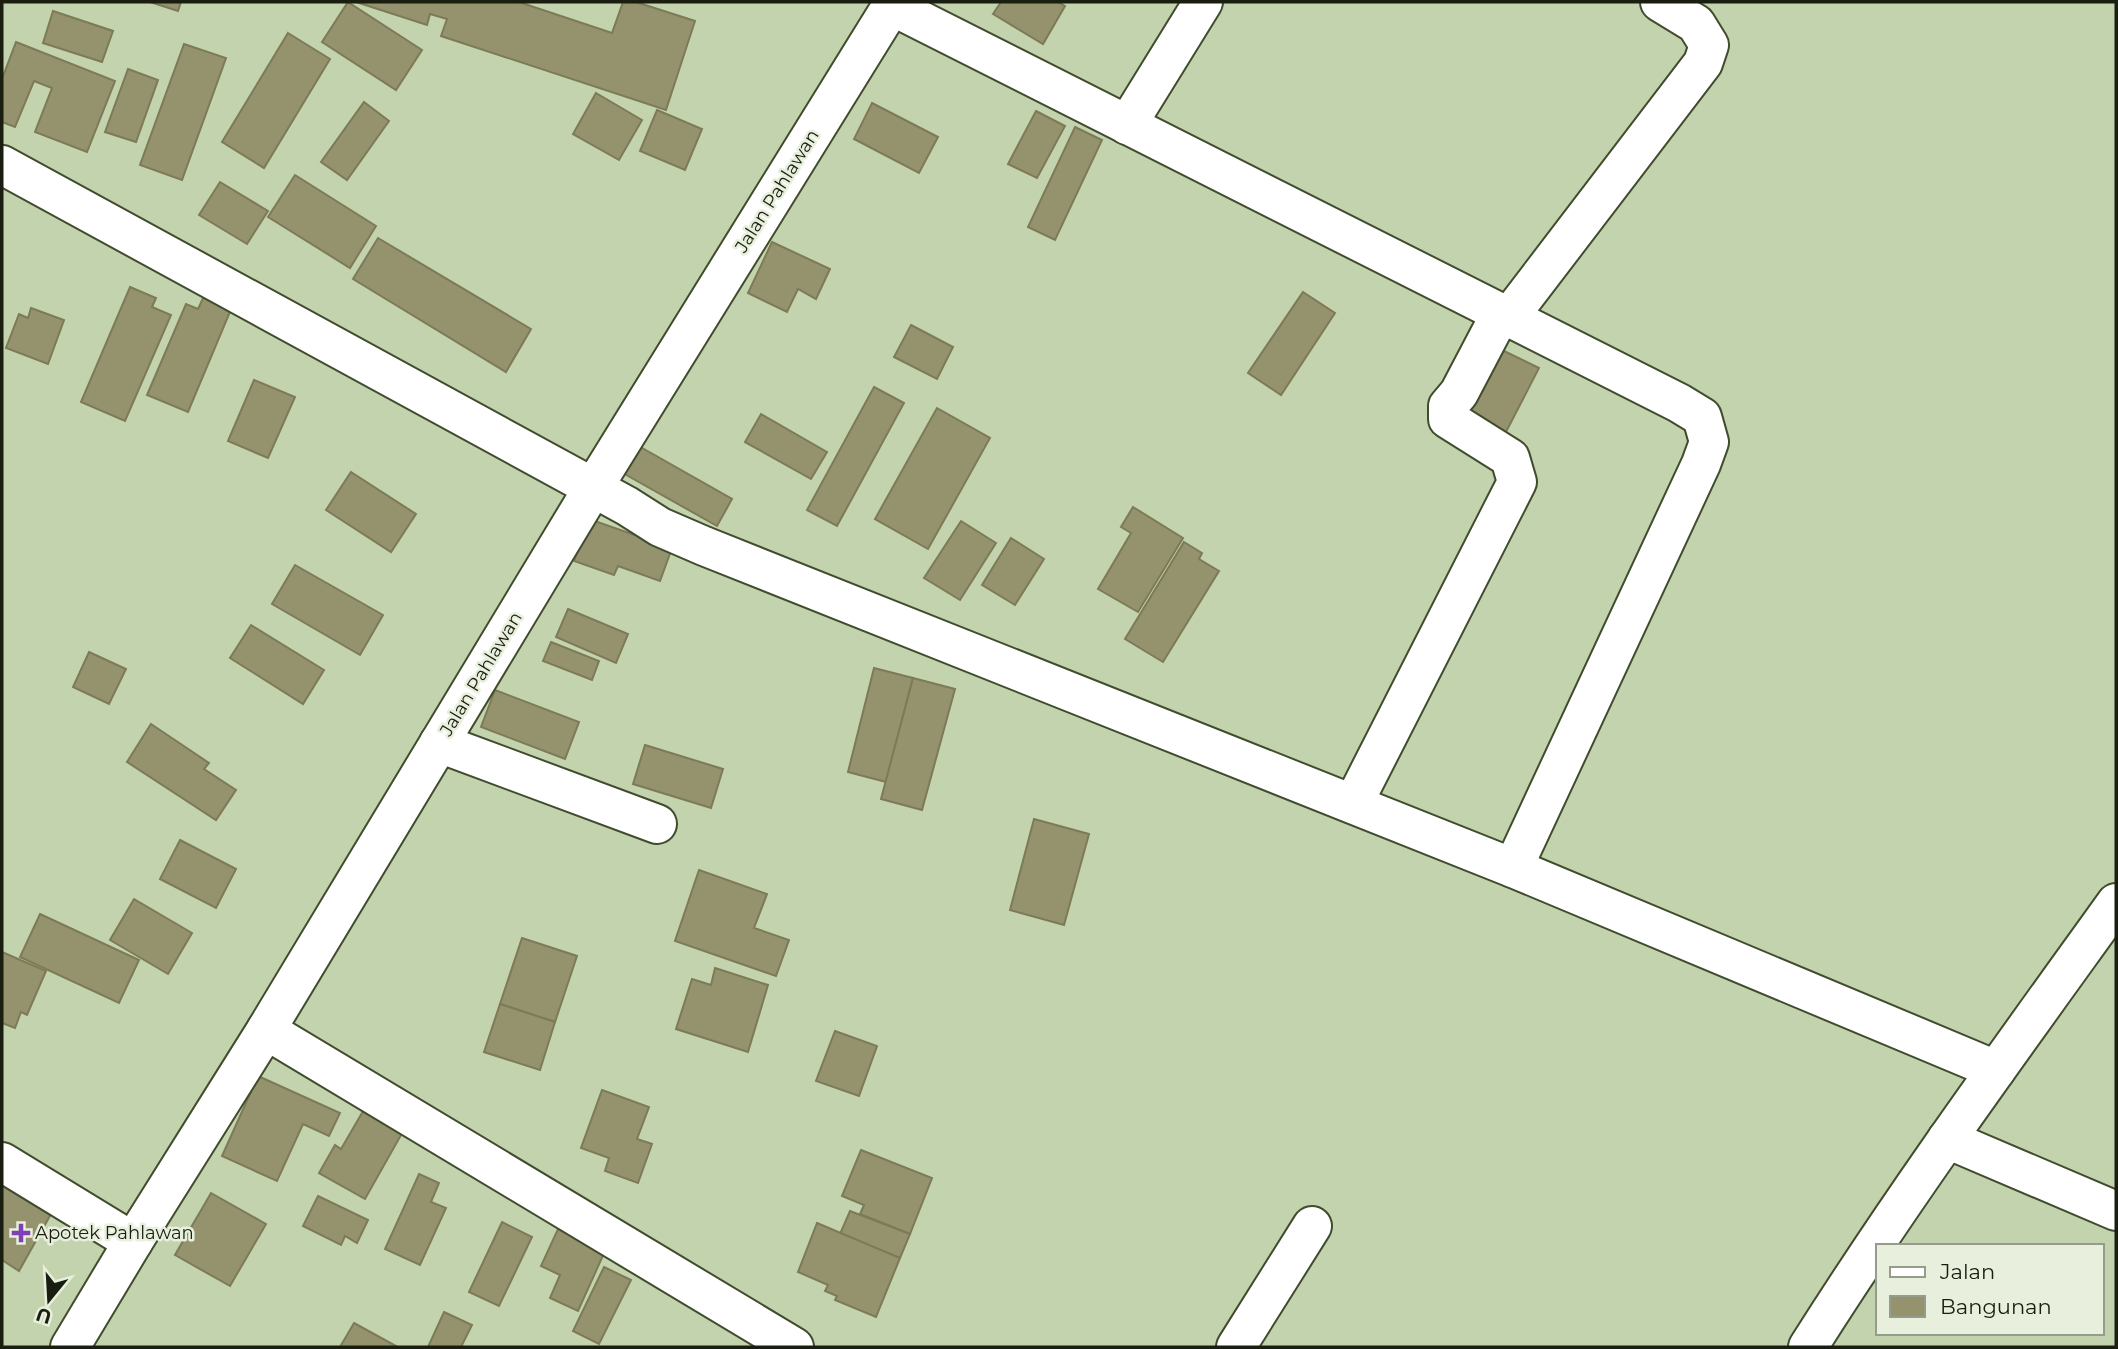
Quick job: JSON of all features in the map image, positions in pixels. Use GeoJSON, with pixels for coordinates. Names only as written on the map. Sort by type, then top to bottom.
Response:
{"type":"FeatureCollection","features":[{"type":"Feature","properties":{"kind":"main road"},"geometry":{"type":"LineString","coordinates":[[1127,125],[1203,2]]}},
{"type":"Feature","properties":{"kind":"main road"},"geometry":{"type":"LineString","coordinates":[[1353,804],[1517,482],[1510,458],[1448,419],[1448,406],[1459,393],[1505,315],[1703,63],[1709,45],[1696,24],[1660,2]]}},
{"type":"Feature","properties":{"kind":"main road"},"geometry":{"type":"LineString","coordinates":[[893,4],[1702,417],[1709,442],[1702,464],[1513,868]]}},
{"type":"Feature","properties":{"kind":"main road","name":"Jalan Pahlawan"},"geometry":{"type":"LineString","coordinates":[[70,1347],[133,1241],[266,1030],[593,488],[893,4]]}},
{"type":"Feature","properties":{"kind":"main road"},"geometry":{"type":"LineString","coordinates":[[2,165],[660,527],[1513,868],[1996,1070]]}},
{"type":"Feature","properties":{"kind":"main road"},"geometry":{"type":"LineString","coordinates":[[439,743],[657,824]]}},
{"type":"Feature","properties":{"kind":"main road"},"geometry":{"type":"LineString","coordinates":[[1808,1347],[1860,1265],[1947,1139],[2116,903]]}},
{"type":"Feature","properties":{"kind":"main road"},"geometry":{"type":"LineString","coordinates":[[266,1030],[794,1347]]}},
{"type":"Feature","properties":{"kind":"main road"},"geometry":{"type":"LineString","coordinates":[[1947,1139],[2116,1211]]}},
{"type":"Feature","properties":{"kind":"main road"},"geometry":{"type":"LineString","coordinates":[[2,1162],[133,1241]]}},
{"type":"Feature","properties":{"kind":"main road"},"geometry":{"type":"LineString","coordinates":[[1236,1347],[1312,1226]]}},
{"type":"Feature","properties":{"kind":"building"},"geometry":{"type":"Polygon","coordinates":[[[150,2],[181,2],[178,11],[150,2]]]}},
{"type":"Feature","properties":{"kind":"building"},"geometry":{"type":"Polygon","coordinates":[[[348,2],[422,50],[396,90],[322,42],[348,2]]]}},
{"type":"Feature","properties":{"kind":"building"},"geometry":{"type":"Polygon","coordinates":[[[356,2],[519,2],[612,33],[623,2],[636,2],[695,21],[666,110],[441,36],[447,19],[430,14],[427,25],[356,2]]]}},
{"type":"Feature","properties":{"kind":"building"},"geometry":{"type":"Polygon","coordinates":[[[1001,2],[1058,2],[1065,6],[1043,44],[993,14],[1001,2]]]}},
{"type":"Feature","properties":{"kind":"building"},"geometry":{"type":"Polygon","coordinates":[[[53,11],[113,31],[102,62],[43,43],[53,11]]]}},
{"type":"Feature","properties":{"kind":"building"},"geometry":{"type":"Polygon","coordinates":[[[288,33],[330,59],[264,168],[222,142],[288,33]]]}},
{"type":"Feature","properties":{"kind":"building"},"geometry":{"type":"Polygon","coordinates":[[[16,42],[115,81],[87,152],[35,132],[52,88],[34,81],[15,127],[2,122],[2,79],[16,42]]]}},
{"type":"Feature","properties":{"kind":"building"},"geometry":{"type":"Polygon","coordinates":[[[184,44],[226,58],[182,180],[140,165],[184,44]]]}},
{"type":"Feature","properties":{"kind":"building"},"geometry":{"type":"Polygon","coordinates":[[[128,69],[158,80],[136,142],[105,132],[128,69]]]}},
{"type":"Feature","properties":{"kind":"building"},"geometry":{"type":"Polygon","coordinates":[[[596,93],[642,120],[619,160],[573,134],[596,93]]]}},
{"type":"Feature","properties":{"kind":"building"},"geometry":{"type":"Polygon","coordinates":[[[364,102],[389,121],[347,180],[321,162],[364,102]]]}},
{"type":"Feature","properties":{"kind":"building"},"geometry":{"type":"Polygon","coordinates":[[[872,103],[938,137],[919,173],[854,139],[872,103]]]}},
{"type":"Feature","properties":{"kind":"building"},"geometry":{"type":"Polygon","coordinates":[[[657,110],[702,129],[685,170],[640,151],[657,110]]]}},
{"type":"Feature","properties":{"kind":"building"},"geometry":{"type":"Polygon","coordinates":[[[1036,111],[1065,126],[1037,178],[1008,164],[1036,111]]]}},
{"type":"Feature","properties":{"kind":"building"},"geometry":{"type":"Polygon","coordinates":[[[1075,127],[1102,140],[1055,240],[1028,227],[1075,127]]]}},
{"type":"Feature","properties":{"kind":"building"},"geometry":{"type":"Polygon","coordinates":[[[295,175],[376,226],[350,268],[268,217],[295,175]]]}},
{"type":"Feature","properties":{"kind":"building"},"geometry":{"type":"Polygon","coordinates":[[[220,182],[268,211],[247,244],[199,215],[220,182]]]}},
{"type":"Feature","properties":{"kind":"building"},"geometry":{"type":"Polygon","coordinates":[[[378,238],[531,329],[506,372],[353,279],[378,238]]]}},
{"type":"Feature","properties":{"kind":"building"},"geometry":{"type":"Polygon","coordinates":[[[772,242],[830,269],[816,299],[798,289],[787,312],[748,293],[772,242]]]}},
{"type":"Feature","properties":{"kind":"building"},"geometry":{"type":"Polygon","coordinates":[[[130,287],[156,298],[152,307],[171,315],[125,421],[81,402],[130,287]]]}},
{"type":"Feature","properties":{"kind":"building"},"geometry":{"type":"Polygon","coordinates":[[[1303,292],[1335,313],[1281,395],[1248,373],[1303,292]]]}},
{"type":"Feature","properties":{"kind":"building"},"geometry":{"type":"Polygon","coordinates":[[[204,296],[232,307],[188,412],[147,395],[186,304],[198,309],[204,296]]]}},
{"type":"Feature","properties":{"kind":"building"},"geometry":{"type":"Polygon","coordinates":[[[31,308],[64,320],[48,364],[6,348],[19,314],[28,318],[31,308]]]}},
{"type":"Feature","properties":{"kind":"building"},"geometry":{"type":"Polygon","coordinates":[[[911,325],[953,347],[937,379],[894,357],[911,325]]]}},
{"type":"Feature","properties":{"kind":"building"},"geometry":{"type":"Polygon","coordinates":[[[1502,350],[1539,368],[1506,432],[1470,413],[1502,350]]]}},
{"type":"Feature","properties":{"kind":"building"},"geometry":{"type":"Polygon","coordinates":[[[254,380],[295,397],[268,458],[228,441],[254,380]]]}},
{"type":"Feature","properties":{"kind":"building"},"geometry":{"type":"Polygon","coordinates":[[[874,387],[904,403],[837,526],[807,510],[874,387]]]}},
{"type":"Feature","properties":{"kind":"building"},"geometry":{"type":"Polygon","coordinates":[[[937,408],[990,438],[928,549],[875,519],[937,408]]]}},
{"type":"Feature","properties":{"kind":"building"},"geometry":{"type":"Polygon","coordinates":[[[761,414],[827,452],[811,479],[745,442],[761,414]]]}},
{"type":"Feature","properties":{"kind":"building"},"geometry":{"type":"Polygon","coordinates":[[[637,445],[732,499],[717,526],[621,472],[637,445]]]}},
{"type":"Feature","properties":{"kind":"building"},"geometry":{"type":"Polygon","coordinates":[[[351,472],[416,514],[391,552],[326,510],[351,472]]]}},
{"type":"Feature","properties":{"kind":"building"},"geometry":{"type":"Polygon","coordinates":[[[1133,507],[1183,538],[1138,612],[1098,589],[1131,533],[1121,527],[1133,507]]]}},
{"type":"Feature","properties":{"kind":"building"},"geometry":{"type":"Polygon","coordinates":[[[589,519],[672,548],[660,581],[618,566],[614,575],[574,561],[589,519]]]}},
{"type":"Feature","properties":{"kind":"building"},"geometry":{"type":"Polygon","coordinates":[[[961,521],[996,543],[960,600],[924,578],[961,521]]]}},
{"type":"Feature","properties":{"kind":"building"},"geometry":{"type":"Polygon","coordinates":[[[1011,538],[1044,559],[1015,605],[982,585],[1011,538]]]}},
{"type":"Feature","properties":{"kind":"building"},"geometry":{"type":"Polygon","coordinates":[[[1184,542],[1202,553],[1199,559],[1219,571],[1163,662],[1125,639],[1184,542]]]}},
{"type":"Feature","properties":{"kind":"building"},"geometry":{"type":"Polygon","coordinates":[[[295,565],[383,615],[360,655],[272,604],[295,565]]]}},
{"type":"Feature","properties":{"kind":"building"},"geometry":{"type":"Polygon","coordinates":[[[568,609],[628,634],[616,663],[556,637],[568,609]]]}},
{"type":"Feature","properties":{"kind":"building"},"geometry":{"type":"Polygon","coordinates":[[[251,625],[324,670],[303,704],[230,658],[251,625]]]}},
{"type":"Feature","properties":{"kind":"building"},"geometry":{"type":"Polygon","coordinates":[[[551,642],[599,661],[592,680],[543,661],[551,642]]]}},
{"type":"Feature","properties":{"kind":"building"},"geometry":{"type":"Polygon","coordinates":[[[89,652],[126,669],[109,704],[73,687],[89,652]]]}},
{"type":"Feature","properties":{"kind":"building"},"geometry":{"type":"Polygon","coordinates":[[[874,668],[913,678],[886,782],[848,772],[874,668]]]}},
{"type":"Feature","properties":{"kind":"building"},"geometry":{"type":"Polygon","coordinates":[[[913,678],[955,689],[922,810],[881,799],[913,678]]]}},
{"type":"Feature","properties":{"kind":"building"},"geometry":{"type":"Polygon","coordinates":[[[495,690],[579,722],[565,759],[481,727],[495,690]]]}},
{"type":"Feature","properties":{"kind":"building"},"geometry":{"type":"Polygon","coordinates":[[[151,724],[209,763],[204,769],[236,790],[216,820],[127,762],[151,724]]]}},
{"type":"Feature","properties":{"kind":"building"},"geometry":{"type":"Polygon","coordinates":[[[645,745],[723,769],[711,808],[633,784],[645,745]]]}},
{"type":"Feature","properties":{"kind":"building"},"geometry":{"type":"Polygon","coordinates":[[[1034,819],[1089,834],[1064,925],[1010,910],[1034,819]]]}},
{"type":"Feature","properties":{"kind":"building"},"geometry":{"type":"Polygon","coordinates":[[[180,840],[236,869],[216,908],[160,879],[180,840]]]}},
{"type":"Feature","properties":{"kind":"building"},"geometry":{"type":"Polygon","coordinates":[[[699,870],[767,894],[754,928],[789,940],[776,976],[675,941],[699,870]]]}},
{"type":"Feature","properties":{"kind":"building"},"geometry":{"type":"Polygon","coordinates":[[[134,899],[192,933],[168,974],[110,940],[134,899]]]}},
{"type":"Feature","properties":{"kind":"building"},"geometry":{"type":"Polygon","coordinates":[[[40,914],[139,960],[119,1003],[20,957],[40,914]]]}},
{"type":"Feature","properties":{"kind":"building"},"geometry":{"type":"Polygon","coordinates":[[[522,938],[577,956],[555,1022],[500,1004],[522,938]]]}},
{"type":"Feature","properties":{"kind":"building"},"geometry":{"type":"Polygon","coordinates":[[[2,952],[46,971],[27,1015],[21,1012],[15,1028],[2,1023],[2,952]]]}},
{"type":"Feature","properties":{"kind":"building"},"geometry":{"type":"Polygon","coordinates":[[[715,968],[768,985],[748,1052],[676,1029],[692,979],[711,985],[715,968]]]}},
{"type":"Feature","properties":{"kind":"building"},"geometry":{"type":"Polygon","coordinates":[[[500,1004],[555,1022],[540,1070],[484,1052],[500,1004]]]}},
{"type":"Feature","properties":{"kind":"building"},"geometry":{"type":"Polygon","coordinates":[[[835,1031],[877,1046],[859,1096],[816,1081],[835,1031]]]}},
{"type":"Feature","properties":{"kind":"building"},"geometry":{"type":"Polygon","coordinates":[[[258,1076],[340,1113],[329,1136],[303,1124],[277,1181],[222,1156],[258,1076]]]}},
{"type":"Feature","properties":{"kind":"building"},"geometry":{"type":"Polygon","coordinates":[[[602,1090],[649,1107],[637,1139],[652,1144],[638,1183],[605,1171],[609,1158],[581,1148],[602,1090]]]}},
{"type":"Feature","properties":{"kind":"building"},"geometry":{"type":"Polygon","coordinates":[[[366,1106],[405,1128],[365,1199],[319,1173],[335,1145],[341,1149],[366,1106]]]}},
{"type":"Feature","properties":{"kind":"building"},"geometry":{"type":"Polygon","coordinates":[[[861,1150],[932,1178],[910,1234],[860,1214],[864,1205],[842,1196],[861,1150]]]}},
{"type":"Feature","properties":{"kind":"building","name":"Apotek Pahlawan"},"geometry":{"type":"Polygon","coordinates":[[[2,1174],[56,1205],[19,1271],[2,1260],[2,1174]]]}},
{"type":"Feature","properties":{"kind":"building"},"geometry":{"type":"Polygon","coordinates":[[[419,1174],[439,1183],[431,1202],[446,1208],[420,1265],[385,1249],[419,1174]]]}},
{"type":"Feature","properties":{"kind":"building"},"geometry":{"type":"Polygon","coordinates":[[[211,1193],[266,1224],[230,1286],[175,1255],[211,1193]]]}},
{"type":"Feature","properties":{"kind":"building"},"geometry":{"type":"Polygon","coordinates":[[[318,1196],[368,1220],[357,1243],[345,1236],[341,1245],[303,1226],[318,1196]]]}},
{"type":"Feature","properties":{"kind":"building"},"geometry":{"type":"Polygon","coordinates":[[[850,1211],[910,1234],[900,1258],[840,1234],[850,1211]]]}},
{"type":"Feature","properties":{"kind":"building"},"geometry":{"type":"Polygon","coordinates":[[[502,1222],[532,1237],[499,1306],[469,1292],[502,1222]]]}},
{"type":"Feature","properties":{"kind":"building"},"geometry":{"type":"Polygon","coordinates":[[[817,1223],[900,1258],[876,1317],[835,1300],[837,1296],[825,1291],[828,1285],[798,1272],[817,1223]]]}},
{"type":"Feature","properties":{"kind":"building"},"geometry":{"type":"Polygon","coordinates":[[[558,1229],[605,1251],[578,1311],[550,1298],[560,1275],[541,1266],[558,1229]]]}},
{"type":"Feature","properties":{"kind":"building"},"geometry":{"type":"Polygon","coordinates":[[[604,1267],[631,1280],[599,1344],[573,1331],[604,1267]]]}},
{"type":"Feature","properties":{"kind":"building"},"geometry":{"type":"Polygon","coordinates":[[[444,1312],[472,1325],[461,1347],[428,1347],[444,1312]]]}},
{"type":"Feature","properties":{"kind":"building"},"geometry":{"type":"Polygon","coordinates":[[[354,1323],[396,1346],[340,1347],[354,1323]]]}},
{"type":"Feature","properties":{"kind":"place","name":"Apotek Pahlawan"},"geometry":{"type":"Point","coordinates":[21,1233]}}]}
